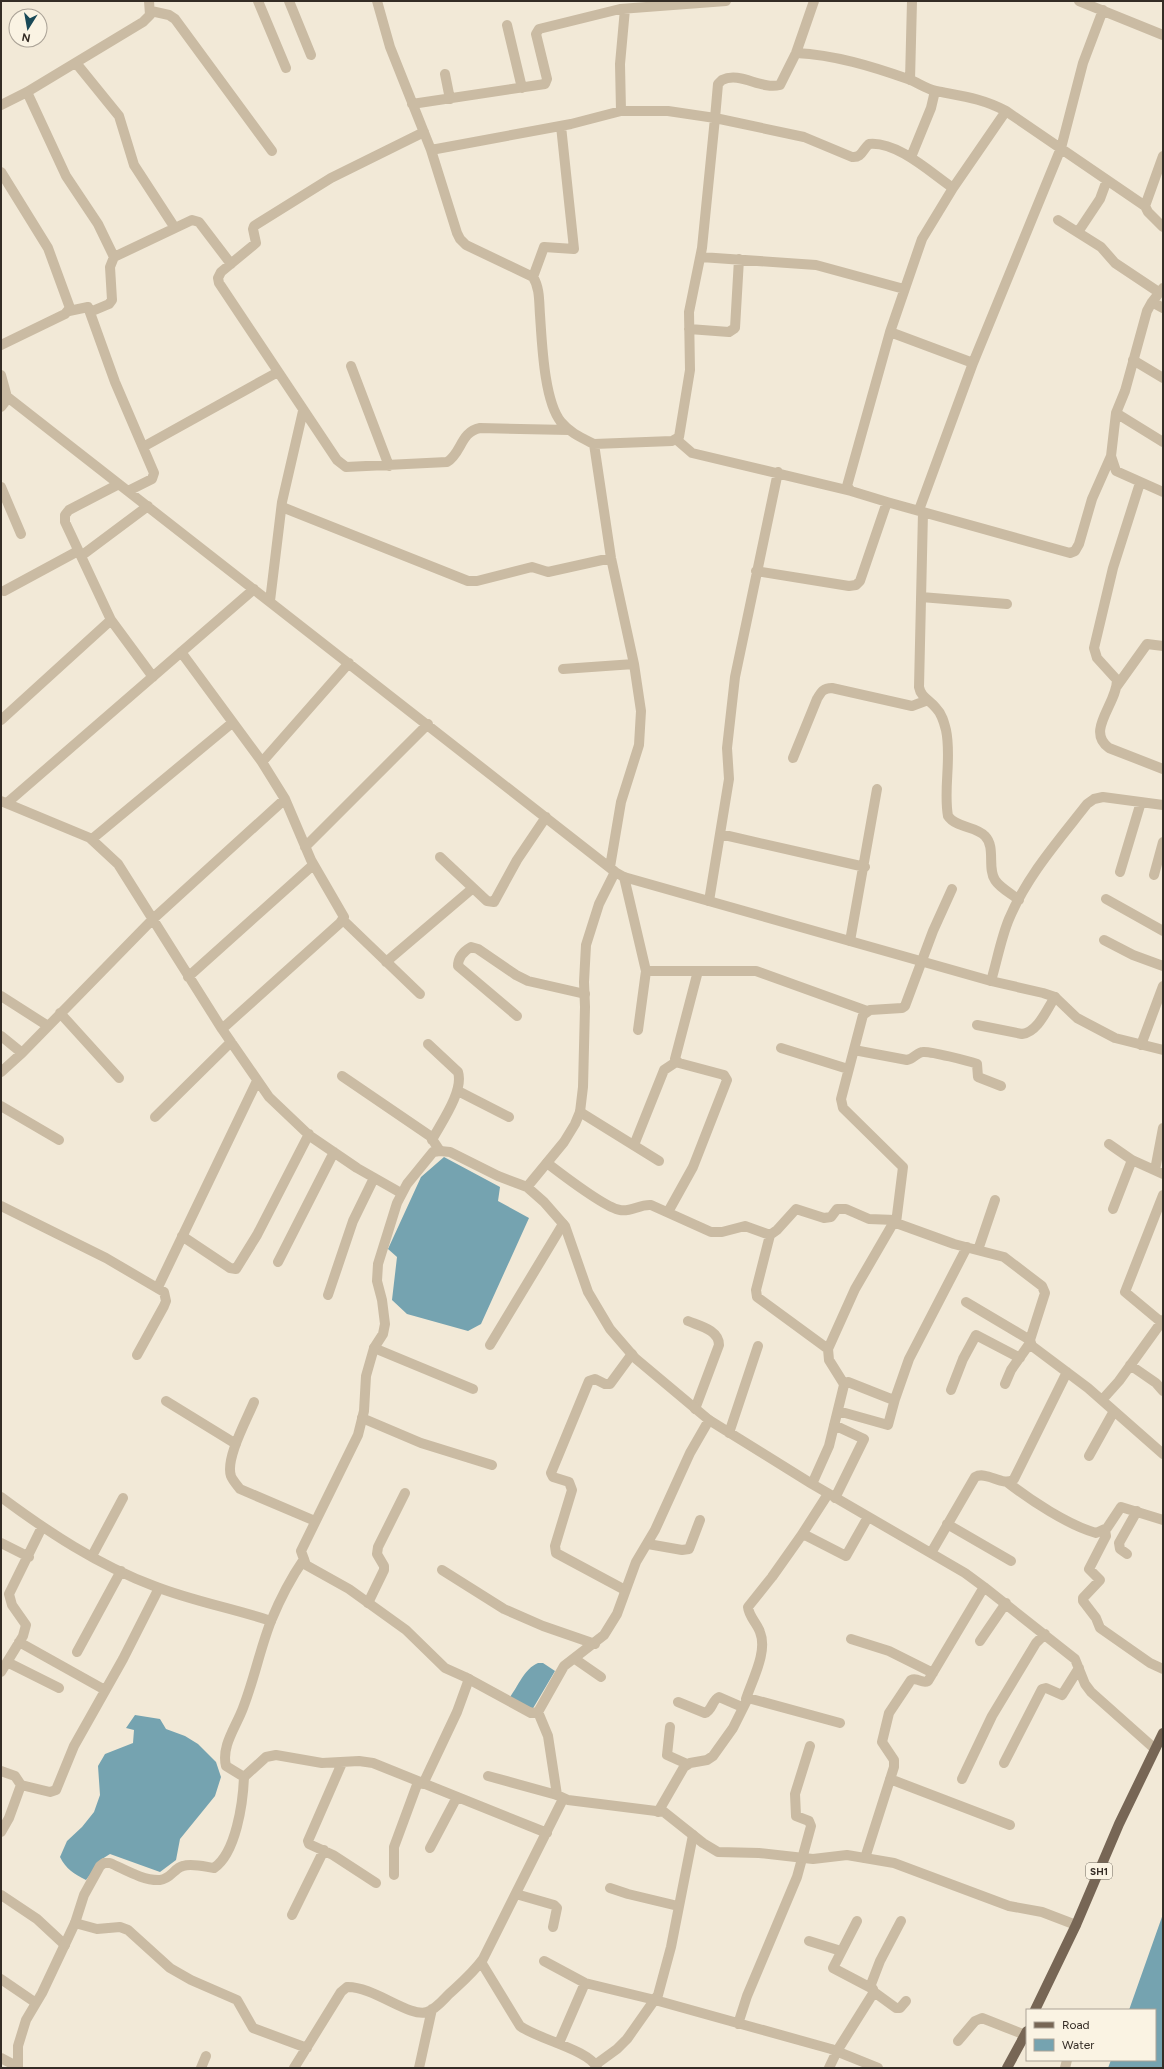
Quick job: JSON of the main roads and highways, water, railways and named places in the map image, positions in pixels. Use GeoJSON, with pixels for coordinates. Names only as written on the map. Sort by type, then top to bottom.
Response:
{"type":"FeatureCollection","features":[{"type":"Feature","properties":{"kind":"main road","name":"SH1"},"geometry":{"type":"LineString","coordinates":[[1035,2009],[1043,1990],[1076,1925],[1109,1848],[1163,1733]]}},
{"type":"Feature","properties":{"kind":"main road"},"geometry":{"type":"LineString","coordinates":[[1007,2068],[1026,2033]]}},
{"type":"Feature","properties":{"kind":"water"},"geometry":{"type":"Polygon","coordinates":[[[444,1157],[500,1187],[498,1201],[529,1218],[481,1324],[468,1331],[407,1314],[392,1300],[397,1257],[388,1249],[421,1177],[444,1157]]]}},
{"type":"Feature","properties":{"kind":"water"},"geometry":{"type":"Polygon","coordinates":[[[538,1663],[543,1663],[555,1671],[532,1710],[510,1697],[525,1673],[538,1663]]]}},
{"type":"Feature","properties":{"kind":"water"},"geometry":{"type":"Polygon","coordinates":[[[135,1715],[160,1719],[166,1729],[185,1736],[198,1744],[216,1762],[221,1777],[215,1796],[180,1839],[176,1860],[160,1872],[110,1854],[102,1859],[86,1880],[71,1871],[60,1857],[67,1841],[82,1827],[94,1812],[100,1795],[98,1766],[105,1754],[133,1743],[134,1730],[126,1728],[135,1715]]]}},
{"type":"Feature","properties":{"kind":"water"},"geometry":{"type":"Polygon","coordinates":[[[1163,1914],[1163,2068],[1108,2068],[1111,2061],[1156,2061],[1156,2009],[1129,2009],[1163,1914]]]}}]}
